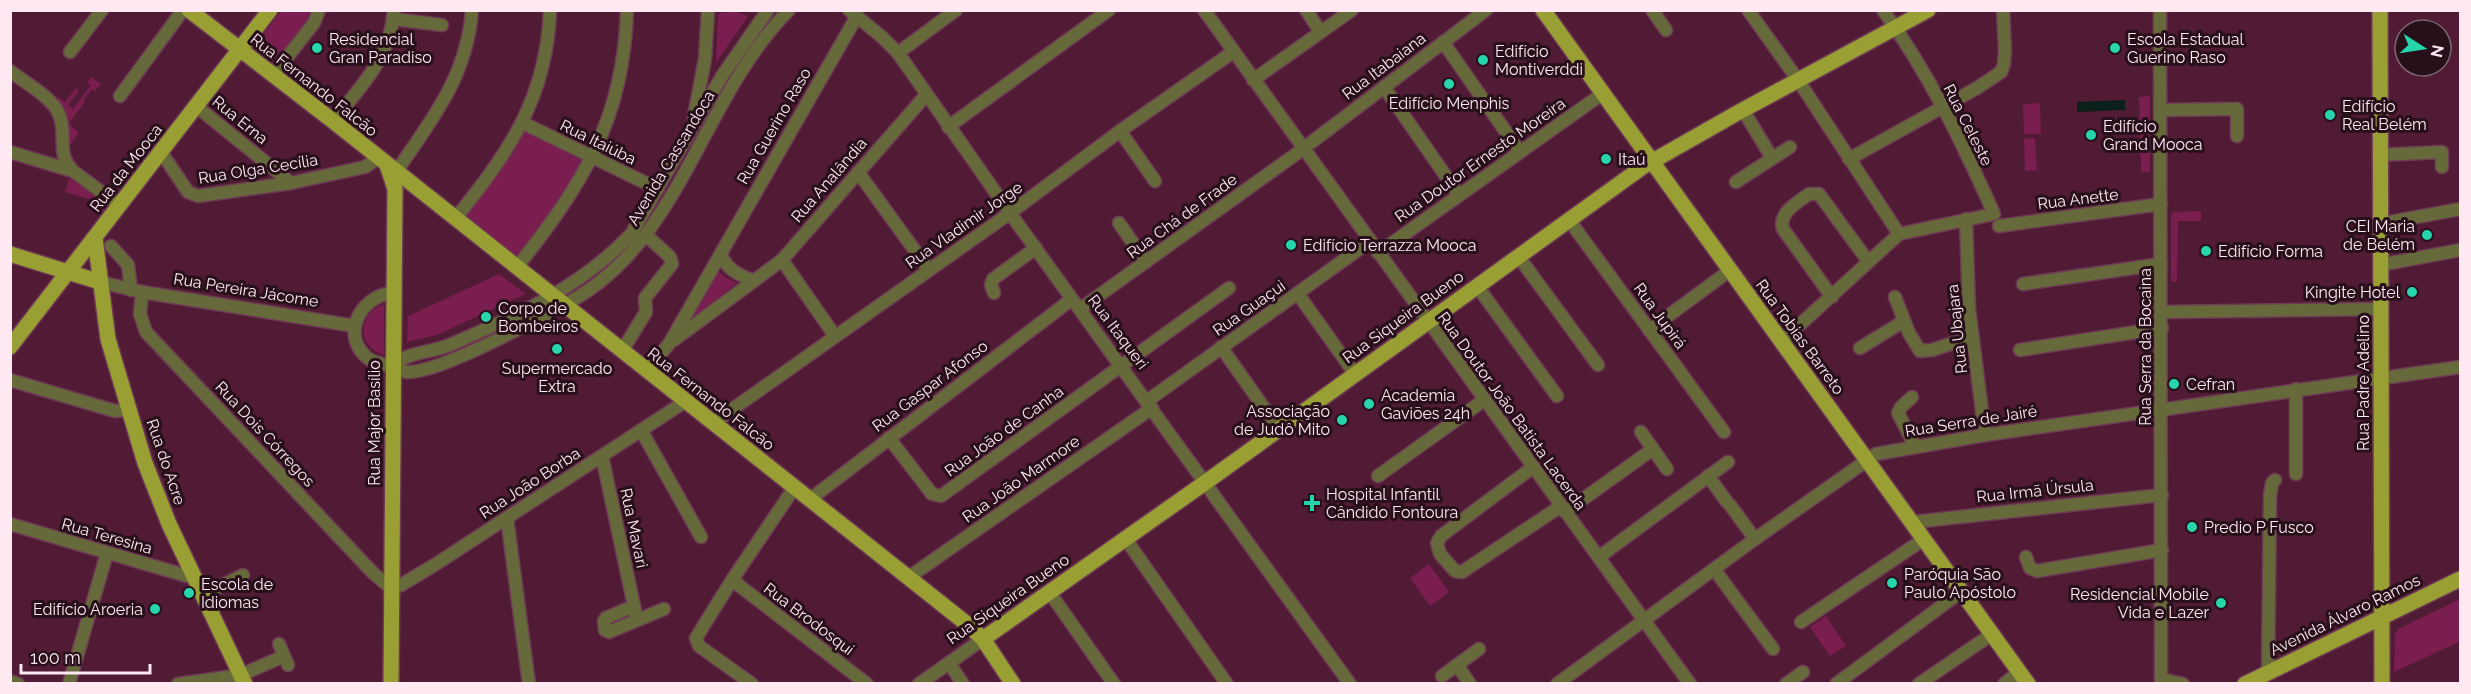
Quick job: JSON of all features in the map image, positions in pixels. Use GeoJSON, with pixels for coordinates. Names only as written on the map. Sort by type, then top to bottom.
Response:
{"type":"FeatureCollection","features":[{"type":"Feature","properties":{"kind":"main road","name":"Rua Fernando Falcão"},"geometry":{"type":"LineString","coordinates":[[189,10],[909,577],[983,639],[1013,684]]}},
{"type":"Feature","properties":{"kind":"main road","name":"Rua da Mooca"},"geometry":{"type":"LineString","coordinates":[[10,347],[270,10]]}},
{"type":"Feature","properties":{"kind":"main road","name":"Rua Tobias Barreto"},"geometry":{"type":"LineString","coordinates":[[1543,10],[2023,678]]}},
{"type":"Feature","properties":{"kind":"main road","name":"Rua Siqueira Bueno"},"geometry":{"type":"LineString","coordinates":[[983,639],[1206,482],[1651,162],[1928,10]]}},
{"type":"Feature","properties":{"kind":"main road","name":"Rua Padre Adelino"},"geometry":{"type":"LineString","coordinates":[[2380,10],[2382,684]]}},
{"type":"Feature","properties":{"kind":"main road","name":"Rua Major Basílio"},"geometry":{"type":"LineString","coordinates":[[387,165],[394,183],[390,684]]}},
{"type":"Feature","properties":{"kind":"main road"},"geometry":{"type":"LineString","coordinates":[[393,204],[396,194],[403,187],[416,188]]}},
{"type":"Feature","properties":{"kind":"main road","name":"Rua do Acre"},"geometry":{"type":"LineString","coordinates":[[95,238],[108,339],[149,476],[194,578],[243,679]]}},
{"type":"Feature","properties":{"kind":"main road","name":"Rua Pereira Jácome"},"geometry":{"type":"LineString","coordinates":[[10,254],[68,274],[100,282]]}},
{"type":"Feature","properties":{"kind":"main road","name":"Avenida Álvaro Ramos"},"geometry":{"type":"LineString","coordinates":[[2245,684],[2460,579]]}},
{"type":"Feature","properties":{"kind":"street"},"geometry":{"type":"LineString","coordinates":[[70,52],[102,10]]}},
{"type":"Feature","properties":{"kind":"street"},"geometry":{"type":"LineString","coordinates":[[120,96],[183,10]]}},
{"type":"Feature","properties":{"kind":"street"},"geometry":{"type":"LineString","coordinates":[[273,75],[314,23],[318,10]]}},
{"type":"Feature","properties":{"kind":"street"},"geometry":{"type":"LineString","coordinates":[[387,165],[442,105],[464,58],[472,10]]}},
{"type":"Feature","properties":{"kind":"street"},"geometry":{"type":"LineString","coordinates":[[455,219],[492,173],[523,123],[540,76],[550,10]]}},
{"type":"Feature","properties":{"kind":"street"},"geometry":{"type":"LineString","coordinates":[[517,267],[563,206],[593,158],[612,110],[621,63],[627,10]]}},
{"type":"Feature","properties":{"kind":"street"},"geometry":{"type":"LineString","coordinates":[[690,131],[704,71],[708,10]]}},
{"type":"Feature","properties":{"kind":"street","name":"Avenida Cassandoca"},"geometry":{"type":"LineString","coordinates":[[558,301],[632,234],[738,51],[768,10]]}},
{"type":"Feature","properties":{"kind":"street","name":"Avenida Cassandoca"},"geometry":{"type":"LineString","coordinates":[[558,301],[601,283],[646,235],[663,210],[742,69],[789,10]]}},
{"type":"Feature","properties":{"kind":"street"},"geometry":{"type":"LineString","coordinates":[[898,53],[956,10]]}},
{"type":"Feature","properties":{"kind":"street"},"geometry":{"type":"LineString","coordinates":[[948,126],[1109,10]]}},
{"type":"Feature","properties":{"kind":"street","name":"Rua Doutor João Batista Lacerda"},"geometry":{"type":"LineString","coordinates":[[1204,10],[1252,80],[1690,684]]}},
{"type":"Feature","properties":{"kind":"street"},"geometry":{"type":"LineString","coordinates":[[1305,10],[1320,32]]}},
{"type":"Feature","properties":{"kind":"street"},"geometry":{"type":"LineString","coordinates":[[1252,80],[1352,10]]}},
{"type":"Feature","properties":{"kind":"street","name":"Rua Itabaiana"},"geometry":{"type":"LineString","coordinates":[[1303,149],[1486,10]]}},
{"type":"Feature","properties":{"kind":"street"},"geometry":{"type":"LineString","coordinates":[[1652,10],[1666,30]]}},
{"type":"Feature","properties":{"kind":"street"},"geometry":{"type":"LineString","coordinates":[[1748,10],[1798,80],[1899,234]]}},
{"type":"Feature","properties":{"kind":"street","name":"Rua Celeste"},"geometry":{"type":"LineString","coordinates":[[1884,10],[1941,107],[1994,214],[1966,219]]}},
{"type":"Feature","properties":{"kind":"street"},"geometry":{"type":"LineString","coordinates":[[1849,159],[2001,72],[2005,50],[2003,10]]}},
{"type":"Feature","properties":{"kind":"street","name":"Rua Serra da Bocaina"},"geometry":{"type":"LineString","coordinates":[[2160,10],[2161,681]]}},
{"type":"Feature","properties":{"kind":"street","name":"Rua Itaqueri"},"geometry":{"type":"LineString","coordinates":[[853,13],[898,53],[1010,213],[1123,366],[1350,684]]}},
{"type":"Feature","properties":{"kind":"street","name":"Rua Guerino Raso"},"geometry":{"type":"LineString","coordinates":[[669,344],[853,13]]}},
{"type":"Feature","properties":{"kind":"street"},"geometry":{"type":"LineString","coordinates":[[333,122],[384,53],[391,35],[394,15],[442,25]]}},
{"type":"Feature","properties":{"kind":"street"},"geometry":{"type":"LineString","coordinates":[[1443,42],[1520,152]]}},
{"type":"Feature","properties":{"kind":"street","name":"Rua Vladimir Jorge"},"geometry":{"type":"LineString","coordinates":[[713,423],[1233,52]]}},
{"type":"Feature","properties":{"kind":"street"},"geometry":{"type":"LineString","coordinates":[[10,71],[56,108],[61,120],[62,146],[66,163],[73,171],[120,206]]}},
{"type":"Feature","properties":{"kind":"street"},"geometry":{"type":"LineString","coordinates":[[1384,87],[1459,195]]}},
{"type":"Feature","properties":{"kind":"street","name":"Rua Doutor Ernesto Moreira"},"geometry":{"type":"LineString","coordinates":[[1378,253],[1602,94]]}},
{"type":"Feature","properties":{"kind":"street","name":"Rua Analândia"},"geometry":{"type":"LineString","coordinates":[[669,344],[782,260],[926,95]]}},
{"type":"Feature","properties":{"kind":"street","name":"Rua Erna"},"geometry":{"type":"LineString","coordinates":[[196,106],[291,183]]}},
{"type":"Feature","properties":{"kind":"street"},"geometry":{"type":"LineString","coordinates":[[2161,110],[2237,109],[2237,136]]}},
{"type":"Feature","properties":{"kind":"street"},"geometry":{"type":"LineString","coordinates":[[1743,110],[1772,158]]}},
{"type":"Feature","properties":{"kind":"street","name":"Rua Itaiúba"},"geometry":{"type":"LineString","coordinates":[[523,123],[658,189]]}},
{"type":"Feature","properties":{"kind":"street"},"geometry":{"type":"LineString","coordinates":[[1120,131],[1155,181]]}},
{"type":"Feature","properties":{"kind":"street"},"geometry":{"type":"LineString","coordinates":[[40,162],[62,146]]}},
{"type":"Feature","properties":{"kind":"street"},"geometry":{"type":"LineString","coordinates":[[1736,182],[1790,147]]}},
{"type":"Feature","properties":{"kind":"street","name":"Rua Chá de Frade"},"geometry":{"type":"LineString","coordinates":[[1076,304],[1146,262],[1303,149]]}},
{"type":"Feature","properties":{"kind":"street"},"geometry":{"type":"LineString","coordinates":[[10,152],[73,171]]}},
{"type":"Feature","properties":{"kind":"street","name":"Rua Olga Cecília"},"geometry":{"type":"LineString","coordinates":[[161,152],[186,189],[195,196],[291,183],[365,167],[387,165]]}},
{"type":"Feature","properties":{"kind":"street"},"geometry":{"type":"LineString","coordinates":[[2379,155],[2442,153],[2442,167]]}},
{"type":"Feature","properties":{"kind":"street"},"geometry":{"type":"LineString","coordinates":[[858,172],[928,270]]}},
{"type":"Feature","properties":{"kind":"street"},"geometry":{"type":"LineString","coordinates":[[1832,297],[1785,231],[1781,221],[1784,214],[1806,196],[1816,193],[1868,261]]}},
{"type":"Feature","properties":{"kind":"street","name":"Rua Anette"},"geometry":{"type":"LineString","coordinates":[[1999,226],[2162,204]]}},
{"type":"Feature","properties":{"kind":"street"},"geometry":{"type":"LineString","coordinates":[[2379,224],[2460,209]]}},
{"type":"Feature","properties":{"kind":"street"},"geometry":{"type":"LineString","coordinates":[[1782,342],[1899,234],[1966,219]]}},
{"type":"Feature","properties":{"kind":"street","name":"Rua Ubajara"},"geometry":{"type":"LineString","coordinates":[[1966,219],[1972,337],[1984,435]]}},
{"type":"Feature","properties":{"kind":"street","name":"Rua Jupirá"},"geometry":{"type":"LineString","coordinates":[[1569,220],[1724,432]]}},
{"type":"Feature","properties":{"kind":"street"},"geometry":{"type":"LineString","coordinates":[[1119,223],[1146,262]]}},
{"type":"Feature","properties":{"kind":"street"},"geometry":{"type":"LineString","coordinates":[[622,351],[646,312],[645,298],[672,264],[670,257],[646,235]]}},
{"type":"Feature","properties":{"kind":"street","name":"Rua Guaçui"},"geometry":{"type":"LineString","coordinates":[[1150,404],[1221,347],[1369,242]]}},
{"type":"Feature","properties":{"kind":"street"},"geometry":{"type":"LineString","coordinates":[[111,246],[128,265],[137,291]]}},
{"type":"Feature","properties":{"kind":"street"},"geometry":{"type":"LineString","coordinates":[[994,293],[991,285],[993,279],[1036,248]]}},
{"type":"Feature","properties":{"kind":"street"},"geometry":{"type":"LineString","coordinates":[[2380,265],[2460,250]]}},
{"type":"Feature","properties":{"kind":"street"},"geometry":{"type":"LineString","coordinates":[[721,253],[725,263],[732,270],[754,281]]}},
{"type":"Feature","properties":{"kind":"street"},"geometry":{"type":"LineString","coordinates":[[1518,256],[1598,365]]}},
{"type":"Feature","properties":{"kind":"street"},"geometry":{"type":"LineString","coordinates":[[782,260],[835,336]]}},
{"type":"Feature","properties":{"kind":"street"},"geometry":{"type":"LineString","coordinates":[[2023,284],[2162,264]]}},
{"type":"Feature","properties":{"kind":"street"},"geometry":{"type":"LineString","coordinates":[[1649,330],[1730,271]]}},
{"type":"Feature","properties":{"kind":"street","name":"Rua Pereira Jácome"},"geometry":{"type":"LineString","coordinates":[[100,282],[137,291],[355,326]]}},
{"type":"Feature","properties":{"kind":"street"},"geometry":{"type":"LineString","coordinates":[[1477,286],[1557,396]]}},
{"type":"Feature","properties":{"kind":"street","name":"Rua João de Canha"},"geometry":{"type":"LineString","coordinates":[[890,438],[933,494],[941,496],[1229,288]]}},
{"type":"Feature","properties":{"kind":"street","name":"Rua Dois Córregos"},"geometry":{"type":"LineString","coordinates":[[137,291],[140,314],[146,332],[373,573],[390,587]]}},
{"type":"Feature","properties":{"kind":"street"},"geometry":{"type":"LineString","coordinates":[[392,293],[378,295],[369,301],[360,313],[355,326],[357,342],[362,352],[372,361],[408,372],[427,369],[493,340],[512,331],[558,301]]}},
{"type":"Feature","properties":{"kind":"street"},"geometry":{"type":"LineString","coordinates":[[1298,294],[1355,374]]}},
{"type":"Feature","properties":{"kind":"street"},"geometry":{"type":"LineString","coordinates":[[1895,297],[1917,349],[1922,351],[1972,337]]}},
{"type":"Feature","properties":{"kind":"street"},"geometry":{"type":"LineString","coordinates":[[392,366],[406,357],[440,349],[505,319],[558,301]]}},
{"type":"Feature","properties":{"kind":"street","name":"Rua Gaspar Afonso"},"geometry":{"type":"LineString","coordinates":[[809,500],[890,438],[1076,304]]}},
{"type":"Feature","properties":{"kind":"street"},"geometry":{"type":"LineString","coordinates":[[2162,312],[2380,309]]}},
{"type":"Feature","properties":{"kind":"street"},"geometry":{"type":"LineString","coordinates":[[505,319],[512,331]]}},
{"type":"Feature","properties":{"kind":"street"},"geometry":{"type":"LineString","coordinates":[[1860,348],[1904,321]]}},
{"type":"Feature","properties":{"kind":"street"},"geometry":{"type":"LineString","coordinates":[[487,327],[493,340]]}},
{"type":"Feature","properties":{"kind":"street"},"geometry":{"type":"LineString","coordinates":[[2020,350],[2162,328]]}},
{"type":"Feature","properties":{"kind":"street"},"geometry":{"type":"LineString","coordinates":[[646,371],[669,344]]}},
{"type":"Feature","properties":{"kind":"street"},"geometry":{"type":"LineString","coordinates":[[1221,347],[1279,429]]}},
{"type":"Feature","properties":{"kind":"street","name":"Rua Serra de Jairé"},"geometry":{"type":"LineString","coordinates":[[1557,684],[1755,539],[1876,454],[1984,435],[2460,367]]}},
{"type":"Feature","properties":{"kind":"street"},"geometry":{"type":"LineString","coordinates":[[10,380],[115,411],[129,410]]}},
{"type":"Feature","properties":{"kind":"street"},"geometry":{"type":"LineString","coordinates":[[2296,389],[2296,474]]}},
{"type":"Feature","properties":{"kind":"street"},"geometry":{"type":"LineString","coordinates":[[1912,397],[1901,406],[1898,412],[1915,446]]}},
{"type":"Feature","properties":{"kind":"street"},"geometry":{"type":"LineString","coordinates":[[1378,476],[1484,400]]}},
{"type":"Feature","properties":{"kind":"street","name":"Rua João Borba"},"geometry":{"type":"LineString","coordinates":[[390,587],[401,585],[436,564],[686,401]]}},
{"type":"Feature","properties":{"kind":"street","name":"Rua João Marmore"},"geometry":{"type":"LineString","coordinates":[[909,577],[1150,404]]}},
{"type":"Feature","properties":{"kind":"street"},"geometry":{"type":"LineString","coordinates":[[641,430],[701,537]]}},
{"type":"Feature","properties":{"kind":"street"},"geometry":{"type":"LineString","coordinates":[[1641,432],[1667,469]]}},
{"type":"Feature","properties":{"kind":"street"},"geometry":{"type":"LineString","coordinates":[[1533,467],[1438,540],[1438,551],[1455,571],[1462,572],[1469,569],[1653,450]]}},
{"type":"Feature","properties":{"kind":"street","name":"Rua Mavari"},"geometry":{"type":"LineString","coordinates":[[602,456],[637,620]]}},
{"type":"Feature","properties":{"kind":"street"},"geometry":{"type":"LineString","coordinates":[[1599,557],[1728,462]]}},
{"type":"Feature","properties":{"kind":"street"},"geometry":{"type":"LineString","coordinates":[[1708,476],[1755,539]]}},
{"type":"Feature","properties":{"kind":"street"},"geometry":{"type":"LineString","coordinates":[[2268,672],[2270,496],[2272,483],[2275,480]]}},
{"type":"Feature","properties":{"kind":"street"},"geometry":{"type":"LineString","coordinates":[[752,684],[699,646],[696,643],[696,636],[795,488]]}},
{"type":"Feature","properties":{"kind":"street","name":"Rua Irmã Úrsula"},"geometry":{"type":"LineString","coordinates":[[1913,522],[2162,495]]}},
{"type":"Feature","properties":{"kind":"street"},"geometry":{"type":"LineString","coordinates":[[507,518],[529,684]]}},
{"type":"Feature","properties":{"kind":"street","name":"Rua Teresina"},"geometry":{"type":"LineString","coordinates":[[10,524],[194,578]]}},
{"type":"Feature","properties":{"kind":"street"},"geometry":{"type":"LineString","coordinates":[[1125,538],[1227,684]]}},
{"type":"Feature","properties":{"kind":"street"},"geometry":{"type":"LineString","coordinates":[[1802,622],[1924,539]]}},
{"type":"Feature","properties":{"kind":"street"},"geometry":{"type":"LineString","coordinates":[[2026,557],[2030,568],[2037,571],[2162,550]]}},
{"type":"Feature","properties":{"kind":"street"},"geometry":{"type":"LineString","coordinates":[[69,684],[107,553]]}},
{"type":"Feature","properties":{"kind":"street"},"geometry":{"type":"LineString","coordinates":[[1714,569],[1773,649]]}},
{"type":"Feature","properties":{"kind":"street"},"geometry":{"type":"LineString","coordinates":[[203,595],[243,575]]}},
{"type":"Feature","properties":{"kind":"street","name":"Rua Brodosqui"},"geometry":{"type":"LineString","coordinates":[[732,580],[867,684]]}},
{"type":"Feature","properties":{"kind":"street"},"geometry":{"type":"LineString","coordinates":[[1836,684],[1962,591]]}},
{"type":"Feature","properties":{"kind":"street"},"geometry":{"type":"LineString","coordinates":[[1050,593],[1114,684]]}},
{"type":"Feature","properties":{"kind":"street"},"geometry":{"type":"LineString","coordinates":[[634,606],[606,618],[605,630],[609,632],[664,609]]}},
{"type":"Feature","properties":{"kind":"street"},"geometry":{"type":"LineString","coordinates":[[1919,684],[1992,634]]}},
{"type":"Feature","properties":{"kind":"street","name":"Rua Siqueira Bueno"},"geometry":{"type":"LineString","coordinates":[[919,684],[983,639]]}},
{"type":"Feature","properties":{"kind":"street"},"geometry":{"type":"LineString","coordinates":[[1442,675],[1479,649]]}},
{"type":"Feature","properties":{"kind":"street"},"geometry":{"type":"LineString","coordinates":[[178,684],[243,679],[284,655]]}},
{"type":"Feature","properties":{"kind":"street"},"geometry":{"type":"LineString","coordinates":[[949,663],[963,684]]}},
{"type":"Feature","properties":{"kind":"street"},"geometry":{"type":"LineString","coordinates":[[1457,665],[1470,684]]}},
{"type":"Feature","properties":{"kind":"street"},"geometry":{"type":"LineString","coordinates":[[1786,684],[1803,672]]}},
{"type":"Feature","properties":{"kind":"street"},"geometry":{"type":"LineString","coordinates":[[2004,684],[2023,678]]}},
{"type":"Feature","properties":{"kind":"street"},"geometry":{"type":"LineString","coordinates":[[10,681],[18,684]]}},
{"type":"Feature","properties":{"kind":"street"},"geometry":{"type":"LineString","coordinates":[[2161,681],[2183,684]]}},
{"type":"Feature","properties":{"kind":"shaded area"},"geometry":{"type":"Polygon","coordinates":[[[281,11],[312,11],[306,23],[272,64],[253,51],[253,48],[281,11]]]}},
{"type":"Feature","properties":{"kind":"shaded area"},"geometry":{"type":"Polygon","coordinates":[[[734,11],[748,16],[716,63],[718,14],[734,11]]]}},
{"type":"Feature","properties":{"kind":"shaded area"},"geometry":{"type":"Polygon","coordinates":[[[91,77],[101,84],[95,91],[92,89],[69,123],[79,133],[68,147],[56,100],[58,97],[65,102],[76,88],[79,91],[68,105],[73,109],[91,85],[87,82],[91,77]]]}},
{"type":"Feature","properties":{"kind":"shaded area"},"geometry":{"type":"Polygon","coordinates":[[[2150,96],[2150,172],[2141,172],[2139,97],[2150,96]]]}},
{"type":"Feature","properties":{"kind":"shaded area"},"geometry":{"type":"Polygon","coordinates":[[[2125,100],[2125,110],[2077,112],[2077,102],[2125,100]]]}},
{"type":"Feature","properties":{"kind":"shaded area"},"geometry":{"type":"Polygon","coordinates":[[[2040,103],[2041,134],[2024,134],[2023,104],[2040,103]]]}},
{"type":"Feature","properties":{"kind":"shaded area"},"geometry":{"type":"Polygon","coordinates":[[[523,123],[592,159],[517,267],[455,219],[523,123]]]}},
{"type":"Feature","properties":{"kind":"shaded area"},"geometry":{"type":"Polygon","coordinates":[[[2035,138],[2037,170],[2025,171],[2024,139],[2035,138]]]}},
{"type":"Feature","properties":{"kind":"shaded area"},"geometry":{"type":"Polygon","coordinates":[[[69,178],[106,203],[107,207],[102,213],[92,204],[92,200],[65,192],[69,178]]]}},
{"type":"Feature","properties":{"kind":"shaded area"},"geometry":{"type":"Polygon","coordinates":[[[2201,211],[2201,221],[2178,221],[2177,282],[2171,282],[2171,215],[2174,212],[2201,211]]]}},
{"type":"Feature","properties":{"kind":"shaded area"},"geometry":{"type":"Polygon","coordinates":[[[717,270],[737,283],[691,319],[717,270]]]}},
{"type":"Feature","properties":{"kind":"shaded area"},"geometry":{"type":"Polygon","coordinates":[[[499,274],[526,294],[437,335],[407,342],[408,316],[499,274]]]}},
{"type":"Feature","properties":{"kind":"shaded area"},"geometry":{"type":"Polygon","coordinates":[[[384,304],[383,355],[374,351],[368,344],[364,330],[369,314],[384,304]]]}},
{"type":"Feature","properties":{"kind":"shaded area"},"geometry":{"type":"Polygon","coordinates":[[[1429,564],[1449,592],[1430,606],[1410,578],[1429,564]]]}},
{"type":"Feature","properties":{"kind":"shaded area"},"geometry":{"type":"Polygon","coordinates":[[[2460,599],[2459,642],[2394,672],[2395,634],[2398,629],[2460,599]]]}},
{"type":"Feature","properties":{"kind":"shaded area"},"geometry":{"type":"Polygon","coordinates":[[[1826,616],[1846,646],[1830,656],[1810,627],[1826,616]]]}},
{"type":"Feature","properties":{"kind":"place","name":"Residencial Gran Paradiso"},"geometry":{"type":"Point","coordinates":[317,48]}},
{"type":"Feature","properties":{"kind":"place","name":"Escola Estadual Guerino Raso"},"geometry":{"type":"Point","coordinates":[2115,48]}},
{"type":"Feature","properties":{"kind":"place","name":"Edifício Montiverddi"},"geometry":{"type":"Point","coordinates":[1483,60]}},
{"type":"Feature","properties":{"kind":"place","name":"Edifício Menphis"},"geometry":{"type":"Point","coordinates":[1449,84]}},
{"type":"Feature","properties":{"kind":"place","name":"Edifício Real Belém"},"geometry":{"type":"Point","coordinates":[2330,115]}},
{"type":"Feature","properties":{"kind":"place","name":"Edifício Grand Mooca"},"geometry":{"type":"Point","coordinates":[2091,135]}},
{"type":"Feature","properties":{"kind":"place","name":"Itaú"},"geometry":{"type":"Point","coordinates":[1606,159]}},
{"type":"Feature","properties":{"kind":"place","name":"CEI Maria de Belém"},"geometry":{"type":"Point","coordinates":[2427,235]}},
{"type":"Feature","properties":{"kind":"place","name":"Edifício Terrazza Mooca"},"geometry":{"type":"Point","coordinates":[1291,245]}},
{"type":"Feature","properties":{"kind":"place","name":"Edifício Forma"},"geometry":{"type":"Point","coordinates":[2206,251]}},
{"type":"Feature","properties":{"kind":"place","name":"Kingite Hotel"},"geometry":{"type":"Point","coordinates":[2412,292]}},
{"type":"Feature","properties":{"kind":"place","name":"Corpo de Bombeiros"},"geometry":{"type":"Point","coordinates":[486,317]}},
{"type":"Feature","properties":{"kind":"place","name":"Supermercado Extra"},"geometry":{"type":"Point","coordinates":[557,349]}},
{"type":"Feature","properties":{"kind":"place","name":"Cefran"},"geometry":{"type":"Point","coordinates":[2174,384]}},
{"type":"Feature","properties":{"kind":"place","name":"Academia Gaviões 24h"},"geometry":{"type":"Point","coordinates":[1369,404]}},
{"type":"Feature","properties":{"kind":"place","name":"Associação de Judô Mito"},"geometry":{"type":"Point","coordinates":[1342,420]}},
{"type":"Feature","properties":{"kind":"place","name":"Hospital Infantil Cândido Fontoura"},"geometry":{"type":"Point","coordinates":[1312,503]}},
{"type":"Feature","properties":{"kind":"place","name":"Predio P Fusco"},"geometry":{"type":"Point","coordinates":[2192,527]}},
{"type":"Feature","properties":{"kind":"place","name":"Paróquia São Paulo Apóstolo"},"geometry":{"type":"Point","coordinates":[1892,583]}},
{"type":"Feature","properties":{"kind":"place","name":"Escola de Idiomas"},"geometry":{"type":"Point","coordinates":[189,593]}},
{"type":"Feature","properties":{"kind":"place","name":"Residencial Mobile Vida e Lazer"},"geometry":{"type":"Point","coordinates":[2221,603]}},
{"type":"Feature","properties":{"kind":"place","name":"Edifício Aroeria"},"geometry":{"type":"Point","coordinates":[155,609]}}]}
